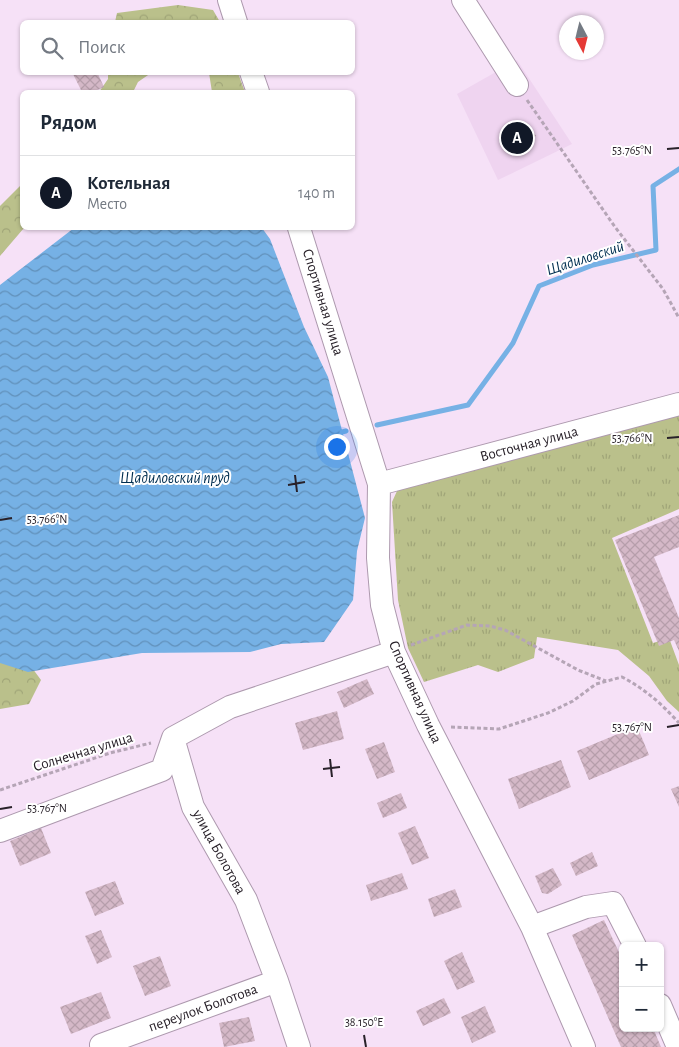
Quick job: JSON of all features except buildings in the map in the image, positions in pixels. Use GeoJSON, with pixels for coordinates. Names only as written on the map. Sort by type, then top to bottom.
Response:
{"type":"FeatureCollection","features":[{"type":"Feature","properties":{"kind":"street"},"geometry":{"type":"LineString","coordinates":[[229,0],[235,20]]}},
{"type":"Feature","properties":{"kind":"street"},"geometry":{"type":"LineString","coordinates":[[463,0],[517,85]]}},
{"type":"Feature","properties":{"kind":"street"},"geometry":{"type":"LineString","coordinates":[[252,75],[257,90]]}},
{"type":"Feature","properties":{"kind":"street","name":"Спортивная улица"},"geometry":{"type":"LineString","coordinates":[[300,230],[379,484],[378,558],[382,605],[394,652],[428,725],[532,927],[584,1047]]}},
{"type":"Feature","properties":{"kind":"street","name":"Восточная улица"},"geometry":{"type":"LineString","coordinates":[[379,484],[679,404]]}},
{"type":"Feature","properties":{"kind":"street"},"geometry":{"type":"LineString","coordinates":[[0,831],[162,770],[173,738],[230,707],[394,652]]}},
{"type":"Feature","properties":{"kind":"street","name":"улица Болотова"},"geometry":{"type":"LineString","coordinates":[[173,738],[193,807],[246,900],[277,981],[299,1047]]}},
{"type":"Feature","properties":{"kind":"street"},"geometry":{"type":"LineString","coordinates":[[532,927],[586,907],[613,902],[633,942]]}},
{"type":"Feature","properties":{"kind":"street","name":"переулок Болотова"},"geometry":{"type":"LineString","coordinates":[[101,1045],[277,981]]}},
{"type":"Feature","properties":{"kind":"street"},"geometry":{"type":"LineString","coordinates":[[664,1014],[678,1047]]}},
{"type":"Feature","properties":{"kind":"path"},"geometry":{"type":"LineString","coordinates":[[517,85],[615,227],[663,289],[679,318]]}},
{"type":"Feature","properties":{"kind":"path"},"geometry":{"type":"LineString","coordinates":[[394,652],[467,625],[490,626],[505,630],[578,670],[606,681]]}},
{"type":"Feature","properties":{"kind":"path"},"geometry":{"type":"LineString","coordinates":[[428,725],[499,729],[573,701],[596,684],[622,678],[639,686],[661,704],[679,723]]}},
{"type":"Feature","properties":{"kind":"path","name":"Солнечная улица"},"geometry":{"type":"LineString","coordinates":[[0,790],[110,753],[173,738]]}},
{"type":"Feature","properties":{"kind":"shaded area"},"geometry":{"type":"Polygon","coordinates":[[[517,60],[572,144],[498,180],[457,94],[517,60]]]}},
{"type":"Feature","properties":{"kind":"green space"},"geometry":{"type":"Polygon","coordinates":[[[178,5],[213,10],[219,20],[115,20],[117,13],[178,5]]]}},
{"type":"Feature","properties":{"kind":"green space"},"geometry":{"type":"Polygon","coordinates":[[[108,75],[148,75],[138,82],[134,90],[100,90],[108,79],[108,75]]]}},
{"type":"Feature","properties":{"kind":"green space"},"geometry":{"type":"Polygon","coordinates":[[[209,75],[239,75],[244,90],[212,90],[209,75]]]}},
{"type":"Feature","properties":{"kind":"green space"},"geometry":{"type":"Polygon","coordinates":[[[20,186],[20,230],[22,230],[0,256],[0,206],[20,186]]]}},
{"type":"Feature","properties":{"kind":"green space"},"geometry":{"type":"Polygon","coordinates":[[[679,414],[679,509],[612,538],[653,643],[669,638],[679,665],[679,712],[667,701],[649,676],[618,650],[537,637],[534,658],[498,672],[478,665],[424,682],[408,648],[398,600],[392,502],[397,491],[412,483],[679,414]]]}},
{"type":"Feature","properties":{"kind":"green space"},"geometry":{"type":"Polygon","coordinates":[[[0,635],[10,638],[41,680],[29,704],[0,709],[0,635]]]}},
{"type":"Feature","properties":{"kind":"water","name":"Щадиловский пруд"},"geometry":{"type":"Polygon","coordinates":[[[71,230],[263,230],[270,239],[304,327],[328,377],[365,518],[357,551],[353,600],[324,642],[281,644],[250,652],[142,653],[28,672],[0,663],[0,285],[71,230]]]}},
{"type":"Feature","properties":{"kind":"waterway","name":"Щадиловский"},"geometry":{"type":"LineString","coordinates":[[377,425],[468,405],[513,343],[539,286],[593,265],[656,250],[653,186],[679,169]]}},
{"type":"Feature","properties":{"kind":"waterway"},"geometry":{"type":"LineString","coordinates":[[342,432],[346,431]]}},
{"type":"Feature","properties":{"kind":"place","name":"Котельная"},"geometry":{"type":"Point","coordinates":[517,138]}}]}
